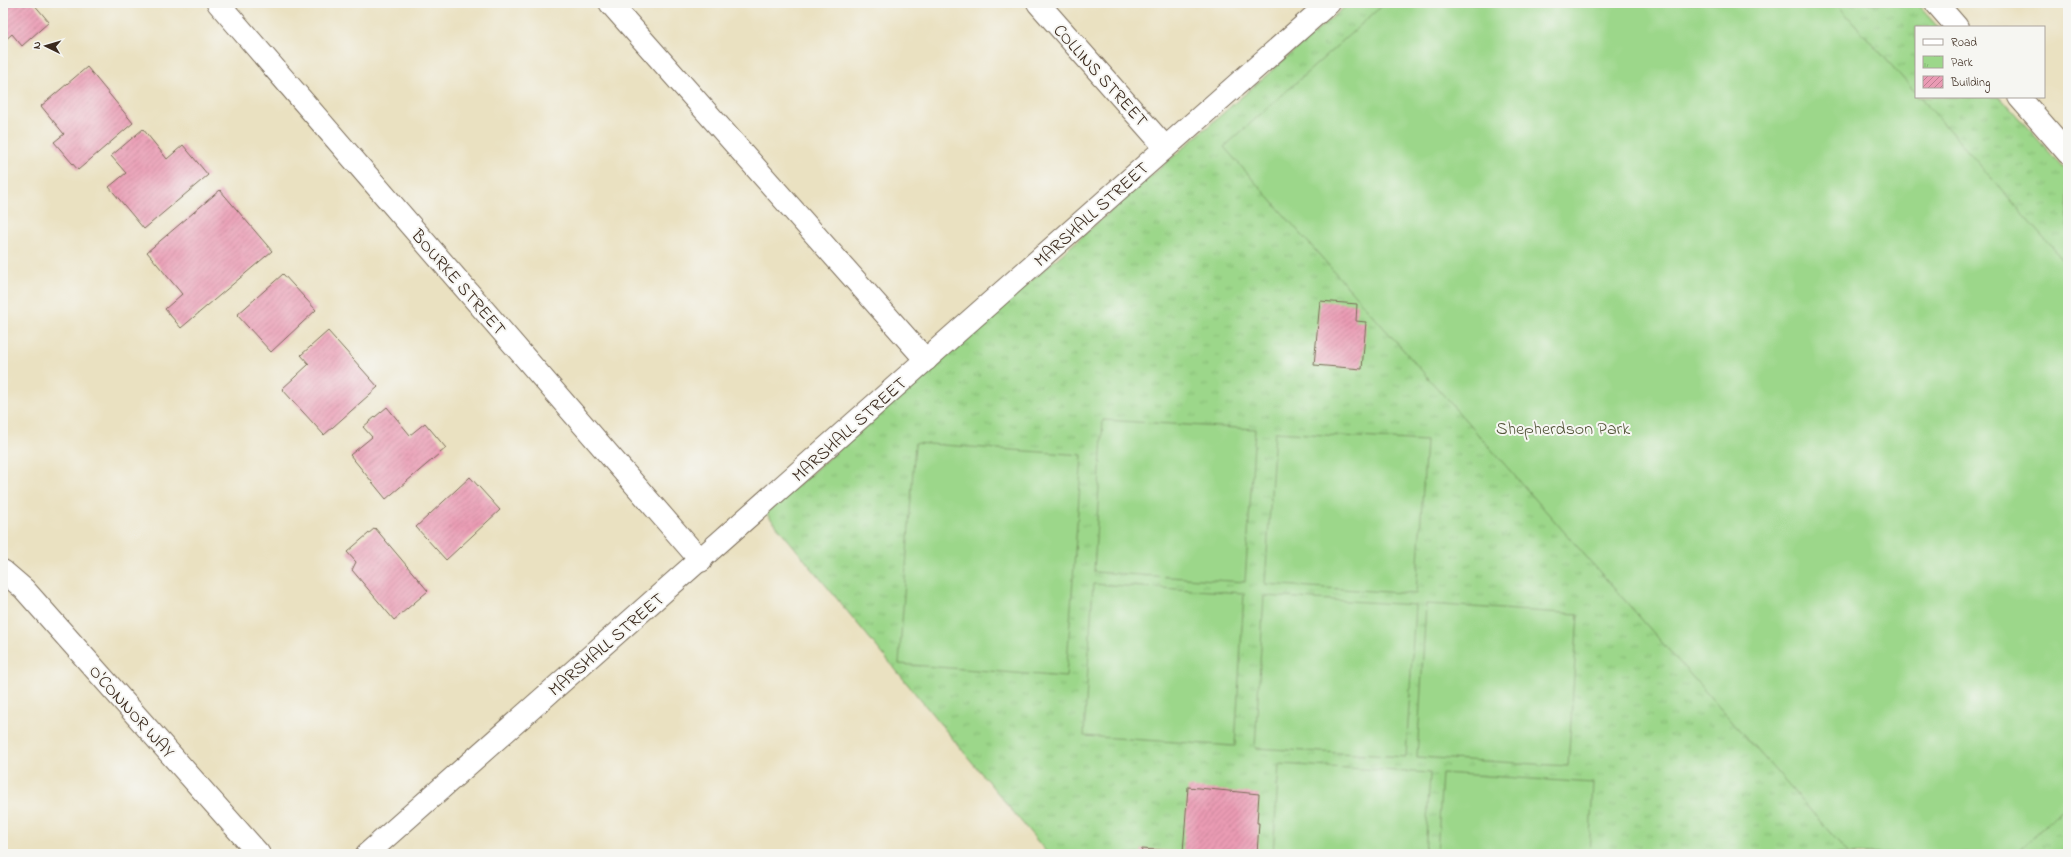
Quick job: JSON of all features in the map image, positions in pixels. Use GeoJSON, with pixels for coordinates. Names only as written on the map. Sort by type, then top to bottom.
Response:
{"type":"FeatureCollection","features":[{"type":"Feature","properties":{"kind":"street","name":"BOURKE STREET"},"geometry":{"type":"LineString","coordinates":[[218,3],[700,561]]}},
{"type":"Feature","properties":{"kind":"street"},"geometry":{"type":"LineString","coordinates":[[610,3],[926,360]]}},
{"type":"Feature","properties":{"kind":"street","name":"COLLINS STREET"},"geometry":{"type":"LineString","coordinates":[[1038,3],[1165,147]]}},
{"type":"Feature","properties":{"kind":"street","name":"MARSHALL STREET"},"geometry":{"type":"LineString","coordinates":[[368,854],[1329,3]]}},
{"type":"Feature","properties":{"kind":"street"},"geometry":{"type":"LineString","coordinates":[[1936,3],[1956,26]]}},
{"type":"Feature","properties":{"kind":"street"},"geometry":{"type":"LineString","coordinates":[[2020,98],[2068,153]]}},
{"type":"Feature","properties":{"kind":"street","name":"O'CONNOR WAY"},"geometry":{"type":"LineString","coordinates":[[3,571],[24,589],[259,854]]}},
{"type":"Feature","properties":{"kind":"green space","name":"Shepherdson Park"},"geometry":{"type":"Polygon","coordinates":[[[1349,3],[1916,3],[1937,26],[1915,26],[1915,98],[2001,98],[2068,173],[2068,854],[1048,854],[766,513],[1349,3]]]}},
{"type":"Feature","properties":{"kind":"green space"},"geometry":{"type":"Polygon","coordinates":[[[1385,3],[1836,3],[1915,92],[1915,98],[1921,98],[2068,265],[2068,805],[2014,854],[1849,854],[1224,147],[1385,3]]]}},
{"type":"Feature","properties":{"kind":"green space"},"geometry":{"type":"Polygon","coordinates":[[[1103,420],[1255,429],[1245,582],[1094,572],[1103,420]]]}},
{"type":"Feature","properties":{"kind":"green space"},"geometry":{"type":"Polygon","coordinates":[[[1275,432],[1426,441],[1416,594],[1265,584],[1275,432]]]}},
{"type":"Feature","properties":{"kind":"green space"},"geometry":{"type":"Polygon","coordinates":[[[915,443],[1082,455],[1066,677],[899,664],[915,443]]]}},
{"type":"Feature","properties":{"kind":"green space"},"geometry":{"type":"Polygon","coordinates":[[[1093,584],[1244,593],[1235,746],[1084,736],[1093,584]]]}},
{"type":"Feature","properties":{"kind":"green space"},"geometry":{"type":"Polygon","coordinates":[[[1264,596],[1415,605],[1406,757],[1255,748],[1264,596]]]}},
{"type":"Feature","properties":{"kind":"green space"},"geometry":{"type":"Polygon","coordinates":[[[1426,604],[1578,614],[1568,766],[1417,757],[1426,604]]]}},
{"type":"Feature","properties":{"kind":"green space"},"geometry":{"type":"Polygon","coordinates":[[[1279,764],[1430,773],[1425,854],[1273,854],[1279,764]]]}},
{"type":"Feature","properties":{"kind":"green space"},"geometry":{"type":"Polygon","coordinates":[[[1442,773],[1593,783],[1589,854],[1437,854],[1442,773]]]}},
{"type":"Feature","properties":{"kind":"building"},"geometry":{"type":"Polygon","coordinates":[[[3,3],[33,3],[49,22],[22,46],[12,34],[3,42],[3,3]]]}},
{"type":"Feature","properties":{"kind":"building"},"geometry":{"type":"Polygon","coordinates":[[[87,67],[133,123],[78,170],[54,142],[64,134],[41,106],[87,67]]]}},
{"type":"Feature","properties":{"kind":"building"},"geometry":{"type":"Polygon","coordinates":[[[143,129],[167,159],[183,145],[208,175],[144,229],[109,187],[126,173],[111,156],[143,129]]]}},
{"type":"Feature","properties":{"kind":"building"},"geometry":{"type":"Polygon","coordinates":[[[220,190],[272,251],[181,328],[165,309],[182,294],[147,252],[220,190]]]}},
{"type":"Feature","properties":{"kind":"building"},"geometry":{"type":"Polygon","coordinates":[[[283,274],[316,310],[271,352],[237,315],[283,274]]]}},
{"type":"Feature","properties":{"kind":"building"},"geometry":{"type":"Polygon","coordinates":[[[1320,301],[1357,304],[1356,321],[1366,322],[1362,369],[1314,365],[1320,301]]]}},
{"type":"Feature","properties":{"kind":"building"},"geometry":{"type":"Polygon","coordinates":[[[328,331],[378,387],[324,435],[282,389],[309,364],[301,355],[328,331]]]}},
{"type":"Feature","properties":{"kind":"building"},"geometry":{"type":"Polygon","coordinates":[[[387,407],[410,435],[425,423],[446,448],[386,499],[350,455],[372,437],[363,427],[387,407]]]}},
{"type":"Feature","properties":{"kind":"building"},"geometry":{"type":"Polygon","coordinates":[[[470,477],[500,510],[446,560],[416,527],[470,477]]]}},
{"type":"Feature","properties":{"kind":"building"},"geometry":{"type":"Polygon","coordinates":[[[375,528],[428,591],[394,620],[352,570],[356,562],[347,552],[375,528]]]}},
{"type":"Feature","properties":{"kind":"building"},"geometry":{"type":"Polygon","coordinates":[[[1188,787],[1259,794],[1257,854],[1141,854],[1142,849],[1183,852],[1188,787]]]}}]}
